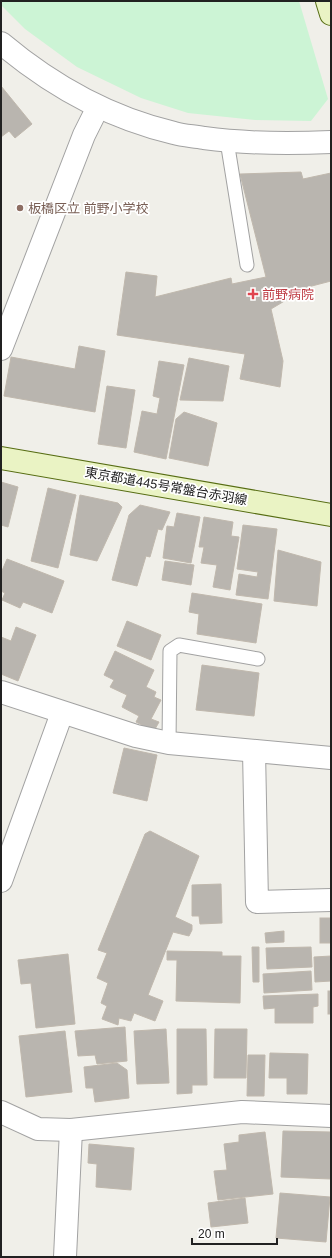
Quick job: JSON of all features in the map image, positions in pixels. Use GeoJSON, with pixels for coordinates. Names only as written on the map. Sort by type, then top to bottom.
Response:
{"type":"FeatureCollection","features":[{"type":"Feature","properties":{"kind":"main road"},"geometry":{"type":"LineString","coordinates":[[327,1],[331,14]]}},
{"type":"Feature","properties":{"kind":"main road","name":"東京都道445号常盤台赤羽線"},"geometry":{"type":"LineString","coordinates":[[1,458],[331,515]]}},
{"type":"Feature","properties":{"kind":"street"},"geometry":{"type":"LineString","coordinates":[[1,43],[47,78],[98,107],[140,123],[175,134],[227,141],[266,144],[331,142]]}},
{"type":"Feature","properties":{"kind":"street"},"geometry":{"type":"LineString","coordinates":[[1,349],[84,134],[98,107]]}},
{"type":"Feature","properties":{"kind":"street"},"geometry":{"type":"LineString","coordinates":[[1,692],[136,736],[168,743],[331,758]]}},
{"type":"Feature","properties":{"kind":"street"},"geometry":{"type":"LineString","coordinates":[[1,880],[62,713]]}},
{"type":"Feature","properties":{"kind":"street"},"geometry":{"type":"LineString","coordinates":[[254,751],[257,902],[331,900]]}},
{"type":"Feature","properties":{"kind":"street"},"geometry":{"type":"LineString","coordinates":[[1,1112],[38,1130],[71,1130],[242,1112],[331,1116]]}},
{"type":"Feature","properties":{"kind":"street"},"geometry":{"type":"LineString","coordinates":[[65,1257],[71,1130]]}},
{"type":"Feature","properties":{"kind":"lane"},"geometry":{"type":"LineString","coordinates":[[227,141],[247,265]]}},
{"type":"Feature","properties":{"kind":"lane"},"geometry":{"type":"LineString","coordinates":[[168,743],[170,651],[179,644],[258,659]]}},
{"type":"Feature","properties":{"kind":"green space"},"geometry":{"type":"Polygon","coordinates":[[[1,1],[299,1],[328,99],[311,121],[255,120],[188,113],[141,98],[77,67],[25,29],[1,5],[1,1]]]}},
{"type":"Feature","properties":{"kind":"building"},"geometry":{"type":"Polygon","coordinates":[[[1,86],[32,124],[15,138],[9,131],[1,137],[1,86]]]}},
{"type":"Feature","properties":{"kind":"building"},"geometry":{"type":"Polygon","coordinates":[[[301,172],[303,179],[331,173],[331,281],[308,287],[271,309],[283,361],[280,387],[240,379],[245,354],[117,335],[126,272],[157,276],[155,297],[231,278],[232,284],[266,277],[240,174],[301,172]]]}},
{"type":"Feature","properties":{"kind":"building"},"geometry":{"type":"Polygon","coordinates":[[[79,346],[105,351],[95,412],[4,396],[11,357],[75,369],[79,346]]]}},
{"type":"Feature","properties":{"kind":"building"},"geometry":{"type":"Polygon","coordinates":[[[189,358],[229,366],[223,401],[180,400],[189,358]]]}},
{"type":"Feature","properties":{"kind":"building"},"geometry":{"type":"Polygon","coordinates":[[[159,361],[184,365],[166,459],[134,452],[142,411],[157,414],[160,398],[153,396],[159,361]]]}},
{"type":"Feature","properties":{"kind":"building"},"geometry":{"type":"Polygon","coordinates":[[[107,386],[135,390],[126,448],[98,444],[107,386]]]}},
{"type":"Feature","properties":{"kind":"building"},"geometry":{"type":"Polygon","coordinates":[[[184,412],[217,423],[208,466],[169,458],[176,419],[184,412]]]}},
{"type":"Feature","properties":{"kind":"building"},"geometry":{"type":"Polygon","coordinates":[[[1,482],[18,487],[8,527],[1,525],[1,482]]]}},
{"type":"Feature","properties":{"kind":"building"},"geometry":{"type":"Polygon","coordinates":[[[48,488],[76,495],[58,568],[31,561],[48,488]]]}},
{"type":"Feature","properties":{"kind":"building"},"geometry":{"type":"Polygon","coordinates":[[[80,495],[118,503],[122,507],[97,561],[70,555],[80,495]]]}},
{"type":"Feature","properties":{"kind":"building"},"geometry":{"type":"Polygon","coordinates":[[[140,505],[170,512],[162,530],[158,529],[150,557],[146,556],[137,586],[112,580],[129,515],[140,505]]]}},
{"type":"Feature","properties":{"kind":"building"},"geometry":{"type":"Polygon","coordinates":[[[177,513],[200,517],[191,563],[163,558],[167,526],[174,527],[177,513]]]}},
{"type":"Feature","properties":{"kind":"building"},"geometry":{"type":"Polygon","coordinates":[[[204,517],[233,522],[231,536],[239,537],[230,590],[213,587],[217,565],[201,563],[204,547],[199,547],[204,517]]]}},
{"type":"Feature","properties":{"kind":"building"},"geometry":{"type":"Polygon","coordinates":[[[243,525],[277,529],[268,599],[236,595],[239,574],[257,577],[258,572],[237,569],[243,525]]]}},
{"type":"Feature","properties":{"kind":"building"},"geometry":{"type":"Polygon","coordinates":[[[278,550],[321,562],[317,606],[274,601],[278,550]]]}},
{"type":"Feature","properties":{"kind":"building"},"geometry":{"type":"Polygon","coordinates":[[[7,559],[64,581],[52,613],[23,602],[20,608],[2,600],[5,593],[1,591],[1,573],[7,559]]]}},
{"type":"Feature","properties":{"kind":"building"},"geometry":{"type":"Polygon","coordinates":[[[165,561],[194,565],[191,585],[162,580],[165,561]]]}},
{"type":"Feature","properties":{"kind":"building"},"geometry":{"type":"Polygon","coordinates":[[[192,593],[262,604],[256,643],[197,634],[199,614],[189,612],[192,593]]]}},
{"type":"Feature","properties":{"kind":"building"},"geometry":{"type":"Polygon","coordinates":[[[127,621],[161,635],[151,660],[117,646],[127,621]]]}},
{"type":"Feature","properties":{"kind":"building"},"geometry":{"type":"Polygon","coordinates":[[[16,627],[36,635],[18,681],[1,674],[1,637],[11,641],[16,627]]]}},
{"type":"Feature","properties":{"kind":"building"},"geometry":{"type":"Polygon","coordinates":[[[115,651],[154,670],[146,687],[156,692],[154,697],[161,700],[151,719],[159,722],[154,731],[136,722],[139,716],[122,707],[127,695],[110,687],[114,680],[104,675],[115,651]]]}},
{"type":"Feature","properties":{"kind":"building"},"geometry":{"type":"Polygon","coordinates":[[[202,665],[259,673],[254,716],[196,710],[202,665]]]}},
{"type":"Feature","properties":{"kind":"building"},"geometry":{"type":"Polygon","coordinates":[[[124,748],[157,755],[147,801],[113,793],[124,748]]]}},
{"type":"Feature","properties":{"kind":"building"},"geometry":{"type":"Polygon","coordinates":[[[150,831],[199,856],[175,917],[192,925],[192,930],[189,936],[173,932],[148,995],[163,1001],[155,1021],[134,1013],[131,1021],[119,1018],[118,1025],[102,1019],[107,1006],[101,1003],[108,983],[97,978],[107,953],[98,950],[145,834],[150,831]]]}},
{"type":"Feature","properties":{"kind":"building"},"geometry":{"type":"Polygon","coordinates":[[[221,884],[222,923],[200,924],[199,916],[192,916],[192,885],[221,884]]]}},
{"type":"Feature","properties":{"kind":"building"},"geometry":{"type":"Polygon","coordinates":[[[320,918],[331,918],[331,943],[320,943],[320,918]]]}},
{"type":"Feature","properties":{"kind":"building"},"geometry":{"type":"Polygon","coordinates":[[[284,931],[284,942],[266,943],[265,933],[284,931]]]}},
{"type":"Feature","properties":{"kind":"building"},"geometry":{"type":"Polygon","coordinates":[[[252,947],[259,947],[259,982],[253,982],[252,947]]]}},
{"type":"Feature","properties":{"kind":"building"},"geometry":{"type":"Polygon","coordinates":[[[311,947],[312,967],[267,969],[266,948],[311,947]]]}},
{"type":"Feature","properties":{"kind":"building"},"geometry":{"type":"Polygon","coordinates":[[[167,951],[222,952],[222,956],[241,956],[240,1003],[176,1001],[177,960],[167,960],[167,951]]]}},
{"type":"Feature","properties":{"kind":"building"},"geometry":{"type":"Polygon","coordinates":[[[68,954],[75,1024],[36,1028],[31,983],[21,984],[18,960],[68,954]]]}},
{"type":"Feature","properties":{"kind":"building"},"geometry":{"type":"Polygon","coordinates":[[[331,956],[331,981],[315,982],[314,957],[331,956]]]}},
{"type":"Feature","properties":{"kind":"building"},"geometry":{"type":"Polygon","coordinates":[[[311,971],[312,990],[264,993],[263,974],[311,971]]]}},
{"type":"Feature","properties":{"kind":"building"},"geometry":{"type":"Polygon","coordinates":[[[328,991],[331,991],[331,1014],[328,1014],[328,991]]]}},
{"type":"Feature","properties":{"kind":"building"},"geometry":{"type":"Polygon","coordinates":[[[318,994],[318,1006],[313,1007],[313,1023],[275,1023],[275,1008],[264,1009],[263,996],[318,994]]]}},
{"type":"Feature","properties":{"kind":"building"},"geometry":{"type":"Polygon","coordinates":[[[125,1027],[127,1061],[97,1064],[95,1055],[78,1056],[75,1031],[125,1027]]]}},
{"type":"Feature","properties":{"kind":"building"},"geometry":{"type":"Polygon","coordinates":[[[166,1029],[169,1083],[137,1084],[134,1031],[166,1029]]]}},
{"type":"Feature","properties":{"kind":"building"},"geometry":{"type":"Polygon","coordinates":[[[177,1029],[206,1029],[207,1085],[192,1085],[192,1093],[177,1094],[177,1029]]]}},
{"type":"Feature","properties":{"kind":"building"},"geometry":{"type":"Polygon","coordinates":[[[215,1029],[247,1029],[246,1078],[214,1078],[215,1029]]]}},
{"type":"Feature","properties":{"kind":"building"},"geometry":{"type":"Polygon","coordinates":[[[65,1031],[72,1092],[26,1097],[19,1036],[65,1031]]]}},
{"type":"Feature","properties":{"kind":"building"},"geometry":{"type":"Polygon","coordinates":[[[270,1053],[308,1054],[307,1094],[287,1094],[287,1078],[269,1078],[270,1053]]]}},
{"type":"Feature","properties":{"kind":"building"},"geometry":{"type":"Polygon","coordinates":[[[248,1055],[265,1055],[264,1096],[247,1096],[248,1055]]]}},
{"type":"Feature","properties":{"kind":"building"},"geometry":{"type":"Polygon","coordinates":[[[117,1063],[127,1070],[129,1098],[95,1102],[93,1088],[86,1088],[84,1067],[117,1063]]]}},
{"type":"Feature","properties":{"kind":"building"},"geometry":{"type":"Polygon","coordinates":[[[283,1131],[331,1132],[331,1179],[281,1177],[283,1131]]]}},
{"type":"Feature","properties":{"kind":"building"},"geometry":{"type":"Polygon","coordinates":[[[265,1132],[273,1194],[218,1200],[214,1171],[227,1170],[224,1144],[239,1142],[239,1135],[265,1132]]]}},
{"type":"Feature","properties":{"kind":"building"},"geometry":{"type":"Polygon","coordinates":[[[89,1144],[134,1148],[131,1190],[96,1187],[97,1164],[88,1163],[89,1144]]]}},
{"type":"Feature","properties":{"kind":"building"},"geometry":{"type":"Polygon","coordinates":[[[280,1193],[330,1197],[326,1242],[276,1238],[280,1193]]]}},
{"type":"Feature","properties":{"kind":"building"},"geometry":{"type":"Polygon","coordinates":[[[245,1198],[248,1223],[211,1227],[208,1203],[245,1198]]]}},
{"type":"Feature","properties":{"kind":"place","name":"板橋区立 前野小学校"},"geometry":{"type":"Point","coordinates":[20,208]}},
{"type":"Feature","properties":{"kind":"place","name":"前野病院"},"geometry":{"type":"Point","coordinates":[253,294]}}]}
